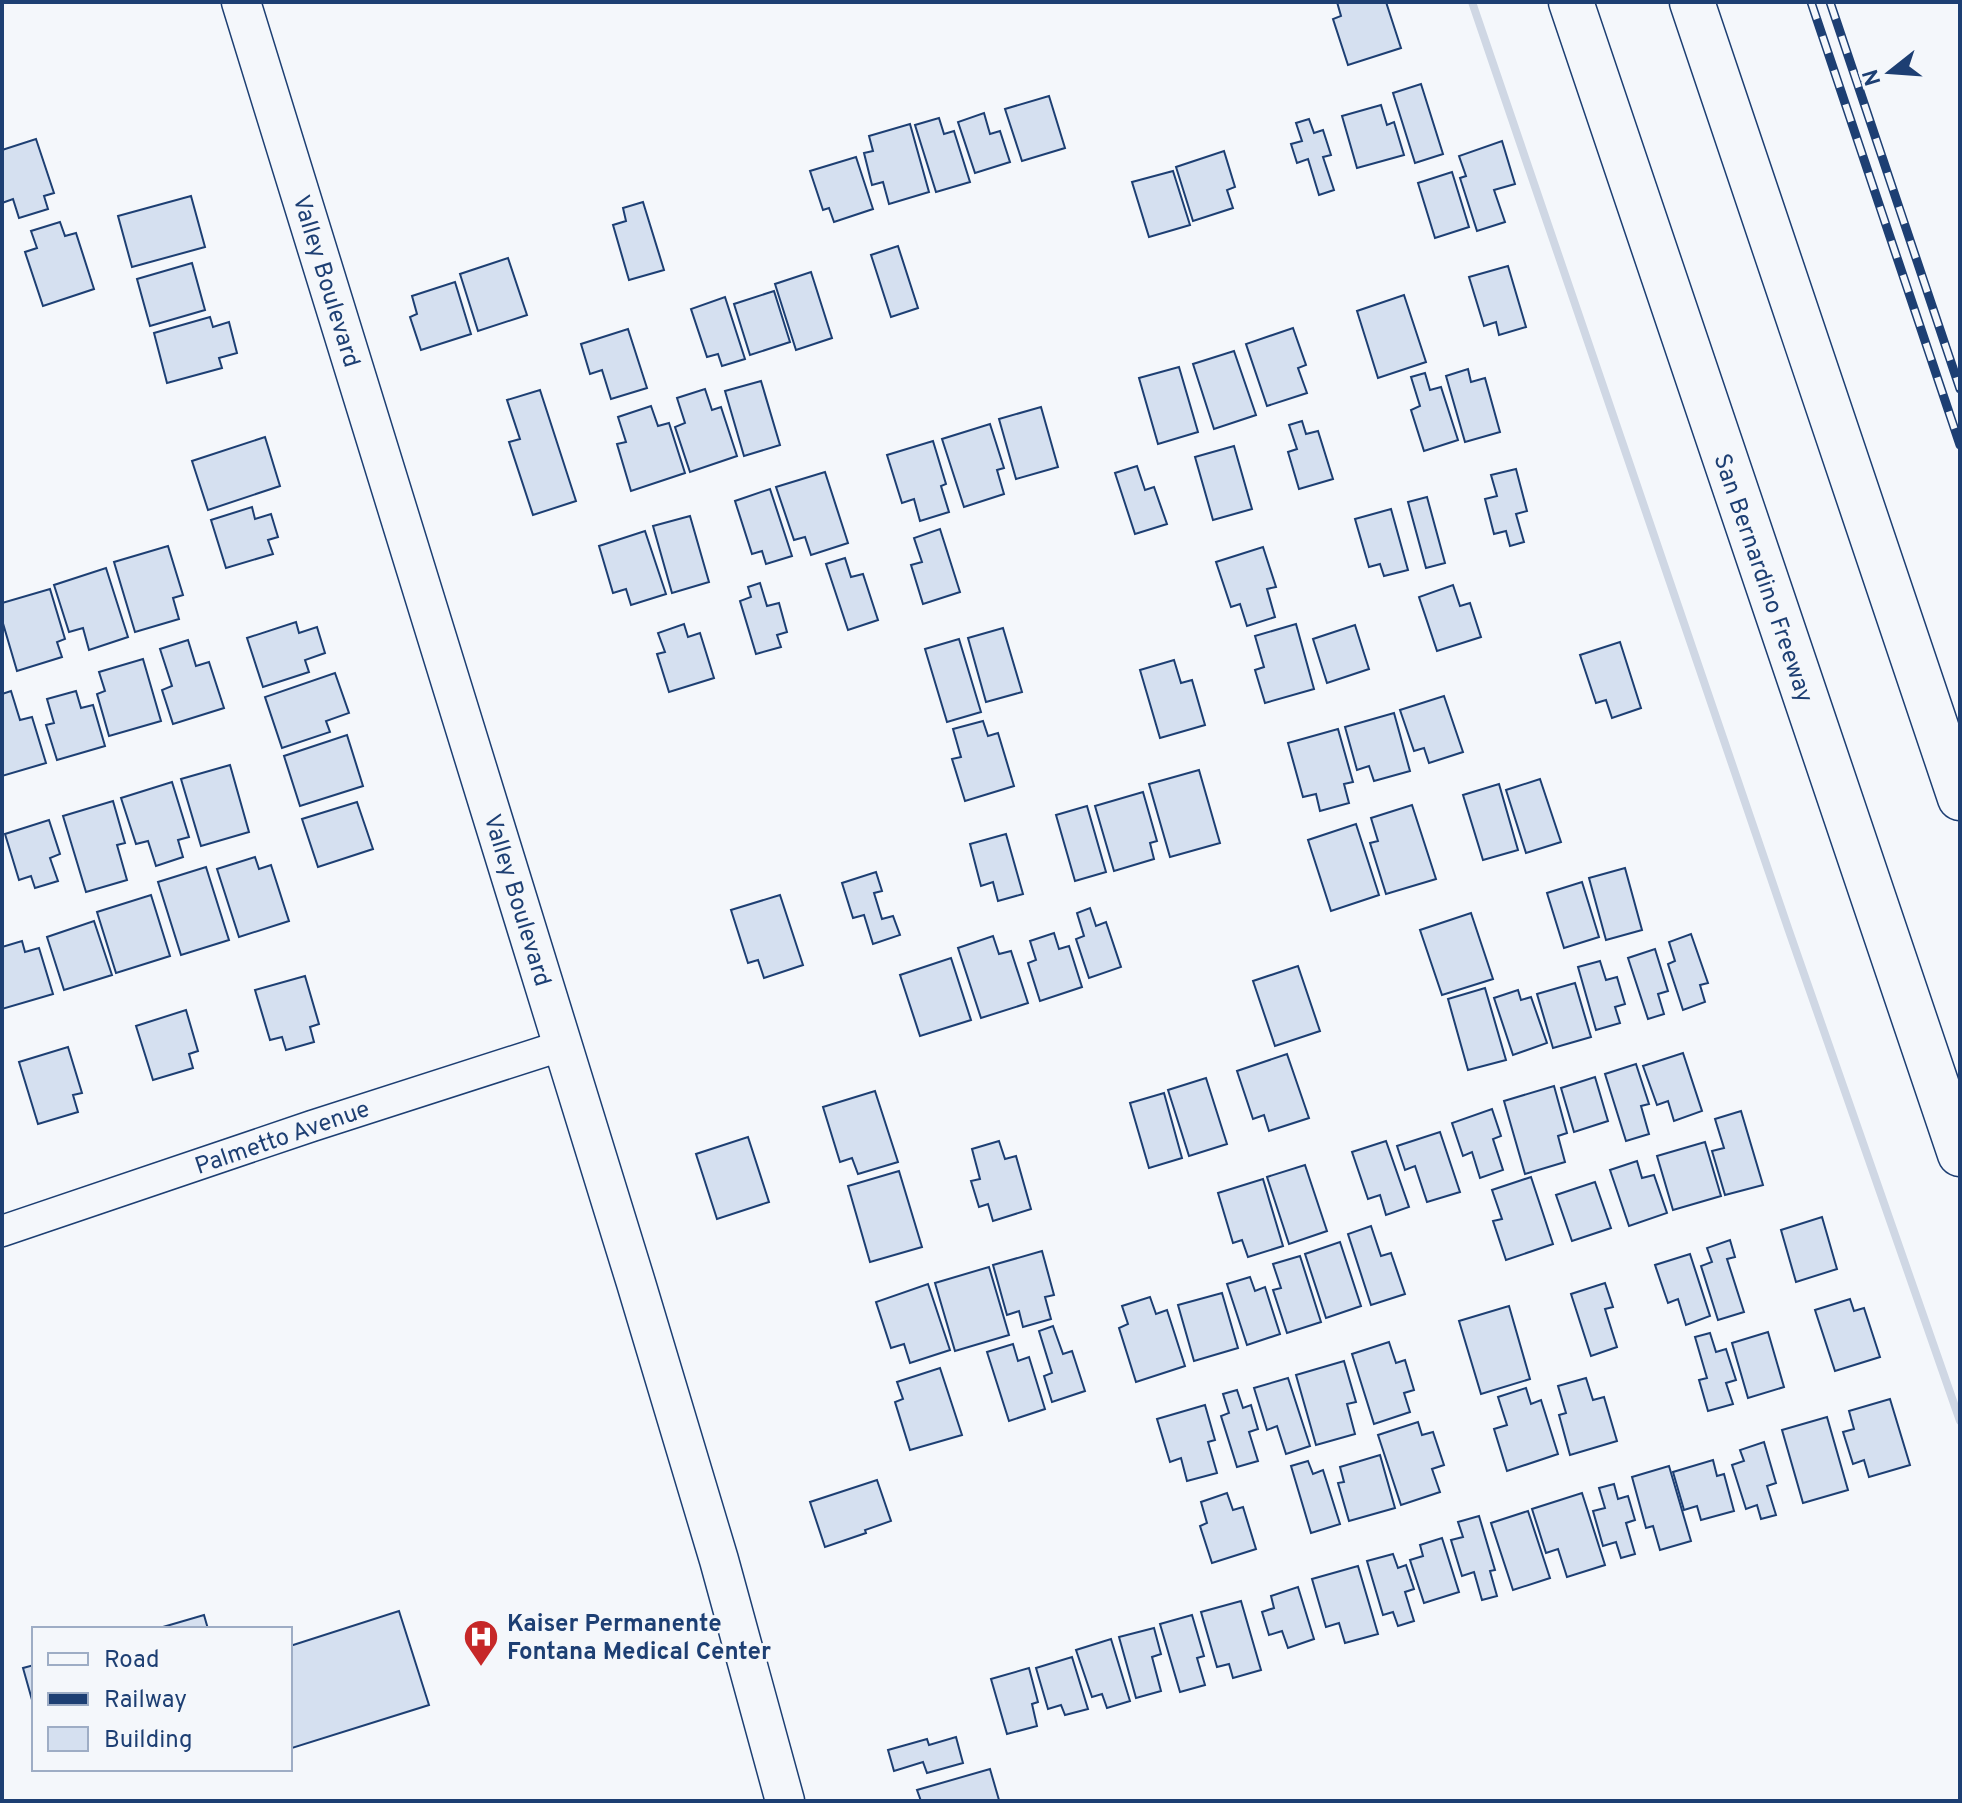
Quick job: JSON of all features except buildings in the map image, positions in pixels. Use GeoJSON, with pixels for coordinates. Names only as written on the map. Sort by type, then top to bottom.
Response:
{"type":"FeatureCollection","features":[{"type":"Feature","properties":{"kind":"highway","name":"San Bernardino Freeway"},"geometry":{"type":"LineString","coordinates":[[1571,2],[1960,1154]]}},
{"type":"Feature","properties":{"kind":"highway"},"geometry":{"type":"LineString","coordinates":[[1692,2],[1960,798]]}},
{"type":"Feature","properties":{"kind":"main road","name":"Valley Boulevard"},"geometry":{"type":"LineString","coordinates":[[241,2],[564,1045],[719,1560],[785,1801]]}},
{"type":"Feature","properties":{"kind":"street","name":"Palmetto Avenue"},"geometry":{"type":"LineString","coordinates":[[2,1231],[564,1045]]}},
{"type":"Feature","properties":{"kind":"waterway"},"geometry":{"type":"LineString","coordinates":[[1472,2],[1960,1421]]}},
{"type":"Feature","properties":{"kind":"railway"},"geometry":{"type":"LineString","coordinates":[[1811,2],[1960,445]]}},
{"type":"Feature","properties":{"kind":"railway"},"geometry":{"type":"LineString","coordinates":[[1830,2],[1960,389]]}},
{"type":"Feature","properties":{"kind":"place","name":"Kaiser Permanente Fontana Medical Center"},"geometry":{"type":"Point","coordinates":[481,1668]}}]}
